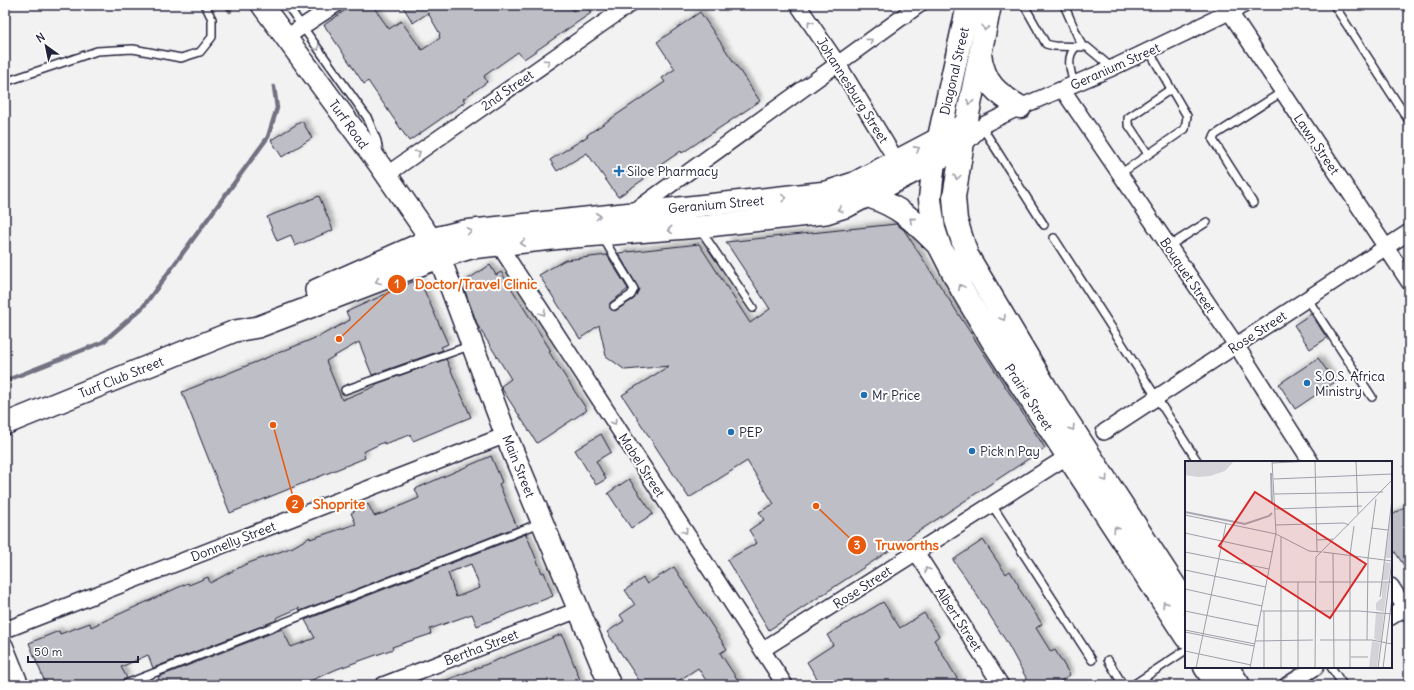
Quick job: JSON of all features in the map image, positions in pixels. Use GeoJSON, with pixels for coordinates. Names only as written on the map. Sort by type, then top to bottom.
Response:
{"type":"FeatureCollection","features":[{"type":"Feature","properties":{"kind":"main road","name":"Turf Road"},"geometry":{"type":"LineString","coordinates":[[262,5],[294,32],[382,170],[436,247]]}},
{"type":"Feature","properties":{"kind":"main road","name":"Diagonal Street"},"geometry":{"type":"LineString","coordinates":[[939,137],[968,5]]}},
{"type":"Feature","properties":{"kind":"main road","name":"Diagonal Street"},"geometry":{"type":"LineString","coordinates":[[978,125],[980,52],[990,5]]}},
{"type":"Feature","properties":{"kind":"main road"},"geometry":{"type":"LineString","coordinates":[[980,52],[982,67],[990,85],[1005,98],[1020,107]]}},
{"type":"Feature","properties":{"kind":"main road","name":"Geranium Street"},"geometry":{"type":"LineString","coordinates":[[436,247],[471,248],[499,246],[826,213],[848,206],[868,196],[939,137],[978,125]]}},
{"type":"Feature","properties":{"kind":"main road","name":"Prairie Street"},"geometry":{"type":"LineString","coordinates":[[978,125],[962,147],[954,197],[956,220],[967,255],[1005,321],[1075,451],[1185,635]]}},
{"type":"Feature","properties":{"kind":"main road","name":"Prairie Street"},"geometry":{"type":"LineString","coordinates":[[939,137],[934,160],[930,199],[934,229],[940,247],[962,290],[1075,451],[1185,602]]}},
{"type":"Feature","properties":{"kind":"main road","name":"Geranium Street"},"geometry":{"type":"LineString","coordinates":[[436,247],[464,231],[827,192],[901,168],[934,160],[962,147]]}},
{"type":"Feature","properties":{"kind":"main road"},"geometry":{"type":"LineString","coordinates":[[868,196],[892,205],[901,211],[912,219],[940,247]]}},
{"type":"Feature","properties":{"kind":"main road","name":"Turf Club Street"},"geometry":{"type":"LineString","coordinates":[[5,424],[237,331],[258,327],[436,247]]}},
{"type":"Feature","properties":{"kind":"main road","name":"Main Street"},"geometry":{"type":"LineString","coordinates":[[436,247],[506,435],[610,685]]}},
{"type":"Feature","properties":{"kind":"main road"},"geometry":{"type":"LineString","coordinates":[[1206,668],[1217,685]]}},
{"type":"Feature","properties":{"kind":"main road"},"geometry":{"type":"LineString","coordinates":[[1228,668],[1238,685]]}},
{"type":"Feature","properties":{"kind":"street"},"geometry":{"type":"LineString","coordinates":[[294,32],[335,5]]}},
{"type":"Feature","properties":{"kind":"street","name":"2nd Street"},"geometry":{"type":"LineString","coordinates":[[382,170],[629,5]]}},
{"type":"Feature","properties":{"kind":"street","name":"Johannesburg Street"},"geometry":{"type":"LineString","coordinates":[[798,5],[838,64],[901,168]]}},
{"type":"Feature","properties":{"kind":"street"},"geometry":{"type":"LineString","coordinates":[[633,212],[919,5]]}},
{"type":"Feature","properties":{"kind":"street","name":"Geranium Street"},"geometry":{"type":"LineString","coordinates":[[978,125],[1149,51],[1227,9],[1244,5]]}},
{"type":"Feature","properties":{"kind":"street","name":"Lawn Street"},"geometry":{"type":"LineString","coordinates":[[1227,9],[1409,282]]}},
{"type":"Feature","properties":{"kind":"street","name":"Bouquet Street"},"geometry":{"type":"LineString","coordinates":[[1068,87],[1120,174],[1236,345],[1310,461]]}},
{"type":"Feature","properties":{"kind":"street","name":"Rose Street"},"geometry":{"type":"LineString","coordinates":[[1104,432],[1409,232]]}},
{"type":"Feature","properties":{"kind":"street","name":"Mabel Street"},"geometry":{"type":"LineString","coordinates":[[499,246],[785,685]]}},
{"type":"Feature","properties":{"kind":"street","name":"Donnelly Street"},"geometry":{"type":"LineString","coordinates":[[5,630],[506,435]]}},
{"type":"Feature","properties":{"kind":"street","name":"Rose Street"},"geometry":{"type":"LineString","coordinates":[[762,650],[1075,451]]}},
{"type":"Feature","properties":{"kind":"street","name":"Albert Street"},"geometry":{"type":"LineString","coordinates":[[916,552],[1001,685]]}},
{"type":"Feature","properties":{"kind":"street"},"geometry":{"type":"LineString","coordinates":[[1392,587],[1408,609],[1392,617]]}},
{"type":"Feature","properties":{"kind":"street","name":"Bertha Street"},"geometry":{"type":"LineString","coordinates":[[383,685],[578,610]]}},
{"type":"Feature","properties":{"kind":"street"},"geometry":{"type":"LineString","coordinates":[[5,645],[21,685]]}},
{"type":"Feature","properties":{"kind":"street"},"geometry":{"type":"LineString","coordinates":[[1287,685],[1314,668]]}},
{"type":"Feature","properties":{"kind":"lane"},"geometry":{"type":"LineString","coordinates":[[5,82],[97,51],[133,48],[181,58],[200,52],[212,37],[212,19],[205,5]]}},
{"type":"Feature","properties":{"kind":"lane"},"geometry":{"type":"LineString","coordinates":[[287,5],[294,32]]}},
{"type":"Feature","properties":{"kind":"lane"},"geometry":{"type":"LineString","coordinates":[[1024,5],[1046,44],[1079,47],[1092,50],[1112,68]]}},
{"type":"Feature","properties":{"kind":"lane"},"geometry":{"type":"LineString","coordinates":[[1064,5],[1079,47]]}},
{"type":"Feature","properties":{"kind":"lane"},"geometry":{"type":"LineString","coordinates":[[1334,5],[1409,121]]}},
{"type":"Feature","properties":{"kind":"lane"},"geometry":{"type":"LineString","coordinates":[[1068,87],[1070,57],[1072,51],[1079,47]]}},
{"type":"Feature","properties":{"kind":"lane"},"geometry":{"type":"LineString","coordinates":[[1120,174],[1185,129],[1187,122],[1187,116],[1149,51]]}},
{"type":"Feature","properties":{"kind":"lane"},"geometry":{"type":"LineString","coordinates":[[1148,154],[1128,124],[1128,118],[1171,89]]}},
{"type":"Feature","properties":{"kind":"lane"},"geometry":{"type":"LineString","coordinates":[[1253,203],[1213,140],[1214,135],[1282,92]]}},
{"type":"Feature","properties":{"kind":"lane"},"geometry":{"type":"LineString","coordinates":[[978,125],[1044,225]]}},
{"type":"Feature","properties":{"kind":"lane"},"geometry":{"type":"LineString","coordinates":[[1169,246],[1207,222]]}},
{"type":"Feature","properties":{"kind":"lane"},"geometry":{"type":"LineString","coordinates":[[699,227],[753,308]]}},
{"type":"Feature","properties":{"kind":"lane"},"geometry":{"type":"LineString","coordinates":[[601,235],[634,289],[631,296],[614,306]]}},
{"type":"Feature","properties":{"kind":"lane"},"geometry":{"type":"LineString","coordinates":[[1054,238],[1197,461]]}},
{"type":"Feature","properties":{"kind":"lane"},"geometry":{"type":"LineString","coordinates":[[1307,298],[1372,397]]}},
{"type":"Feature","properties":{"kind":"lane"},"geometry":{"type":"LineString","coordinates":[[345,390],[473,345]]}},
{"type":"Feature","properties":{"kind":"lane"},"geometry":{"type":"LineString","coordinates":[[992,505],[1092,660]]}},
{"type":"Feature","properties":{"kind":"lane"},"geometry":{"type":"LineString","coordinates":[[123,685],[542,522]]}},
{"type":"Feature","properties":{"kind":"lane"},"geometry":{"type":"LineString","coordinates":[[1133,685],[1185,651]]}},
{"type":"Feature","properties":{"kind":"lane"},"geometry":{"type":"LineString","coordinates":[[1108,660],[1123,685]]}},
{"type":"Feature","properties":{"kind":"lane"},"geometry":{"type":"LineString","coordinates":[[1332,668],[1343,685]]}},
{"type":"Feature","properties":{"kind":"building"},"geometry":{"type":"Polygon","coordinates":[[[353,5],[372,5],[389,29],[401,21],[422,50],[440,38],[440,34],[428,13],[413,23],[402,5],[569,5],[573,11],[582,5],[585,5],[591,13],[524,59],[518,52],[484,76],[487,82],[463,99],[465,102],[409,141],[368,81],[364,84],[324,25],[353,5]]]}},
{"type":"Feature","properties":{"kind":"building"},"geometry":{"type":"Polygon","coordinates":[[[700,12],[760,101],[682,153],[681,151],[643,177],[644,179],[618,197],[587,153],[557,171],[550,160],[588,136],[587,135],[665,82],[662,78],[675,69],[657,42],[700,12]]]}},
{"type":"Feature","properties":{"kind":"building"},"geometry":{"type":"Polygon","coordinates":[[[302,121],[312,138],[282,157],[271,140],[302,121]]]}},
{"type":"Feature","properties":{"kind":"building"},"geometry":{"type":"Polygon","coordinates":[[[319,196],[333,230],[295,246],[291,235],[277,241],[267,217],[319,196]]]}},
{"type":"Feature","properties":{"kind":"building"},"geometry":{"type":"Polygon","coordinates":[[[896,224],[904,230],[1045,448],[769,630],[727,560],[757,543],[749,530],[764,520],[759,512],[774,504],[747,461],[689,498],[622,395],[669,366],[625,370],[606,356],[599,325],[580,339],[539,275],[565,260],[607,255],[628,289],[610,303],[610,308],[615,311],[634,299],[639,289],[618,253],[699,244],[750,323],[770,309],[726,242],[896,224]]]}},
{"type":"Feature","properties":{"kind":"building"},"geometry":{"type":"Polygon","coordinates":[[[490,265],[496,275],[501,272],[551,351],[549,352],[587,410],[537,443],[502,389],[501,386],[511,379],[478,326],[462,283],[490,265]]]}},
{"type":"Feature","properties":{"kind":"building"},"geometry":{"type":"Polygon","coordinates":[[[419,279],[448,344],[441,347],[443,350],[372,375],[359,342],[326,361],[342,400],[376,386],[376,384],[446,359],[471,417],[413,441],[410,435],[384,444],[384,442],[363,452],[365,458],[230,513],[182,392],[320,336],[350,320],[346,312],[419,279]]]}},
{"type":"Feature","properties":{"kind":"building"},"geometry":{"type":"Polygon","coordinates":[[[1311,314],[1327,338],[1310,349],[1294,325],[1311,314]]]}},
{"type":"Feature","properties":{"kind":"building","name":"S.O.S. Africa Ministry"},"geometry":{"type":"Polygon","coordinates":[[[1318,358],[1335,382],[1295,409],[1279,384],[1318,358]]]}},
{"type":"Feature","properties":{"kind":"building"},"geometry":{"type":"Polygon","coordinates":[[[601,434],[611,452],[596,461],[606,479],[596,485],[575,450],[601,434]]]}},
{"type":"Feature","properties":{"kind":"building"},"geometry":{"type":"Polygon","coordinates":[[[491,456],[502,482],[499,484],[517,527],[300,611],[299,608],[276,618],[277,620],[153,668],[148,655],[121,667],[127,678],[119,682],[118,685],[46,685],[29,643],[59,631],[60,634],[90,623],[91,627],[188,583],[189,585],[208,577],[210,583],[246,564],[293,547],[310,537],[310,539],[356,524],[351,513],[368,504],[374,516],[384,513],[419,498],[415,489],[491,456]]]}},
{"type":"Feature","properties":{"kind":"building"},"geometry":{"type":"Polygon","coordinates":[[[629,479],[653,514],[631,528],[608,493],[629,479]]]}},
{"type":"Feature","properties":{"kind":"building"},"geometry":{"type":"Polygon","coordinates":[[[1409,504],[1409,573],[1392,548],[1392,515],[1409,504]]]}},
{"type":"Feature","properties":{"kind":"building"},"geometry":{"type":"Polygon","coordinates":[[[526,534],[542,573],[544,572],[553,596],[477,626],[472,614],[430,629],[431,634],[392,647],[393,649],[337,669],[301,685],[161,685],[158,677],[282,629],[291,647],[315,638],[305,620],[526,534]],[[471,564],[448,573],[456,597],[480,588],[471,564]]]}},
{"type":"Feature","properties":{"kind":"building"},"geometry":{"type":"Polygon","coordinates":[[[983,540],[1006,574],[1010,571],[1019,586],[1018,587],[1042,624],[1036,628],[1051,652],[1055,650],[1070,675],[1055,685],[1030,685],[1006,641],[953,560],[983,540]]]}},
{"type":"Feature","properties":{"kind":"building"},"geometry":{"type":"Polygon","coordinates":[[[674,567],[727,649],[720,653],[741,685],[709,685],[698,668],[672,685],[642,685],[607,632],[624,621],[620,615],[635,605],[625,590],[643,578],[647,584],[674,567]]]}},
{"type":"Feature","properties":{"kind":"building"},"geometry":{"type":"Polygon","coordinates":[[[883,602],[900,628],[924,613],[939,636],[934,640],[961,685],[821,685],[807,662],[833,645],[827,635],[883,602]]]}},
{"type":"Feature","properties":{"kind":"building"},"geometry":{"type":"Polygon","coordinates":[[[562,634],[582,685],[437,685],[437,684],[562,634]]]}},
{"type":"Feature","properties":{"kind":"waterway"},"geometry":{"type":"LineString","coordinates":[[226,5],[230,11]]}},
{"type":"Feature","properties":{"kind":"waterway"},"geometry":{"type":"LineString","coordinates":[[5,381],[103,342],[143,307],[268,137],[277,108],[274,87]]}},
{"type":"Feature","properties":{"kind":"place","name":"Siloe Pharmacy"},"geometry":{"type":"Point","coordinates":[619,171]}},
{"type":"Feature","properties":{"kind":"place","name":"Doctor/Travel Clinic"},"geometry":{"type":"Point","coordinates":[339,339]}},
{"type":"Feature","properties":{"kind":"place","name":"S.O.S. Africa Ministry"},"geometry":{"type":"Point","coordinates":[1307,383]}},
{"type":"Feature","properties":{"kind":"place","name":"Mr Price"},"geometry":{"type":"Point","coordinates":[864,395]}},
{"type":"Feature","properties":{"kind":"place","name":"Shoprite"},"geometry":{"type":"Point","coordinates":[273,425]}},
{"type":"Feature","properties":{"kind":"place","name":"PEP"},"geometry":{"type":"Point","coordinates":[731,432]}},
{"type":"Feature","properties":{"kind":"place","name":"Pick n Pay"},"geometry":{"type":"Point","coordinates":[972,451]}},
{"type":"Feature","properties":{"kind":"place","name":"Truworths"},"geometry":{"type":"Point","coordinates":[816,506]}}]}
